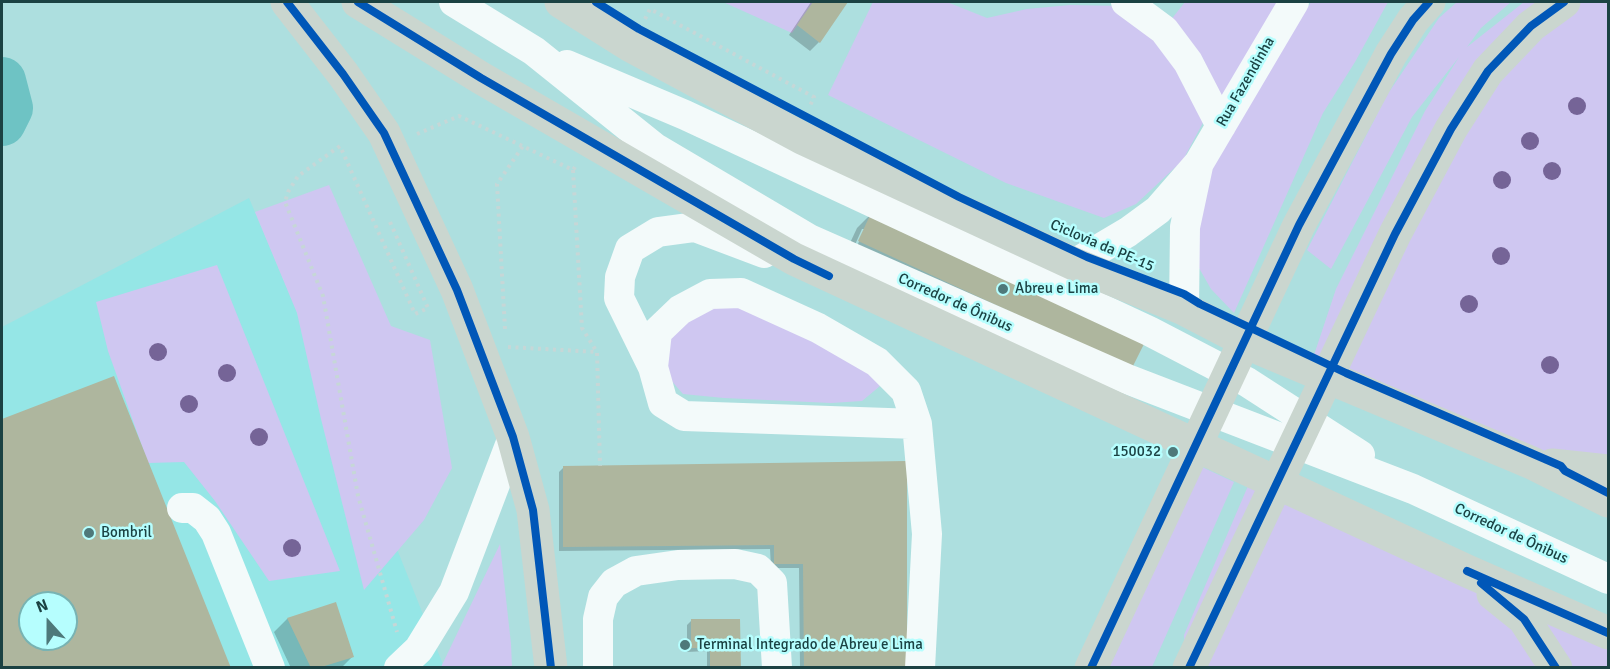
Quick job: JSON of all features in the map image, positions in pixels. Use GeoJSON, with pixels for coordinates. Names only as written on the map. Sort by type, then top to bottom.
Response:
{"type":"FeatureCollection","features":[{"type":"Feature","properties":{"kind":"highway"},"geometry":{"type":"LineString","coordinates":[[287,2],[337,65],[384,133],[457,290],[513,437],[533,510],[550,668]]}},
{"type":"Feature","properties":{"kind":"highway"},"geometry":{"type":"LineString","coordinates":[[358,2],[481,78],[794,259],[1467,571],[1608,633]]}},
{"type":"Feature","properties":{"kind":"highway"},"geometry":{"type":"LineString","coordinates":[[561,2],[631,46],[802,138],[1074,264],[1184,309],[1263,350],[1532,463],[1608,501]]}},
{"type":"Feature","properties":{"kind":"highway"},"geometry":{"type":"LineString","coordinates":[[1091,668],[1299,225],[1391,54],[1428,2]]}},
{"type":"Feature","properties":{"kind":"highway"},"geometry":{"type":"LineString","coordinates":[[1194,662],[1395,234],[1452,129],[1488,71],[1531,26],[1564,2]]}},
{"type":"Feature","properties":{"kind":"highway"},"geometry":{"type":"LineString","coordinates":[[1532,463],[1608,471]]}},
{"type":"Feature","properties":{"kind":"highway"},"geometry":{"type":"LineString","coordinates":[[1467,571],[1524,619],[1556,668]]}},
{"type":"Feature","properties":{"kind":"street","name":"Corredor de Ônibus"},"geometry":{"type":"LineString","coordinates":[[454,2],[534,51],[655,148],[809,239],[1127,379],[1413,489],[1608,579]]}},
{"type":"Feature","properties":{"kind":"street"},"geometry":{"type":"LineString","coordinates":[[1126,2],[1164,30],[1188,62],[1221,126]]}},
{"type":"Feature","properties":{"kind":"street","name":"Rua Fazendinha"},"geometry":{"type":"LineString","coordinates":[[1074,264],[1128,232],[1158,210],[1199,163],[1293,2]]}},
{"type":"Feature","properties":{"kind":"street","name":"Corredor de Ônibus"},"geometry":{"type":"LineString","coordinates":[[534,51],[686,115],[1149,331],[1247,382],[1413,489]]}},
{"type":"Feature","properties":{"kind":"street","name":"Rua Fazendinha"},"geometry":{"type":"LineString","coordinates":[[1184,309],[1185,227],[1199,163]]}},
{"type":"Feature","properties":{"kind":"street"},"geometry":{"type":"LineString","coordinates":[[829,276],[695,227],[658,232],[630,249],[620,277],[619,298],[653,367],[663,403],[684,416],[917,424]]}},
{"type":"Feature","properties":{"kind":"street"},"geometry":{"type":"LineString","coordinates":[[653,367],[657,332],[680,310],[710,294],[741,293],[818,328],[877,362],[906,391],[917,424],[927,534],[920,668]]}},
{"type":"Feature","properties":{"kind":"street"},"geometry":{"type":"LineString","coordinates":[[402,664],[419,649],[454,592],[513,437]]}},
{"type":"Feature","properties":{"kind":"street"},"geometry":{"type":"LineString","coordinates":[[182,508],[193,508],[207,519],[216,533],[270,668]]}},
{"type":"Feature","properties":{"kind":"street"},"geometry":{"type":"LineString","coordinates":[[598,668],[598,619],[603,597],[614,583],[636,571],[678,565],[735,564],[758,569],[772,583],[777,668]]}},
{"type":"Feature","properties":{"kind":"path"},"geometry":{"type":"LineString","coordinates":[[650,9],[814,97],[810,109]]}},
{"type":"Feature","properties":{"kind":"path"},"geometry":{"type":"LineString","coordinates":[[402,664],[358,496],[323,297],[285,202],[292,183],[298,176],[340,146],[415,314],[428,308]]}},
{"type":"Feature","properties":{"kind":"path"},"geometry":{"type":"LineString","coordinates":[[506,335],[497,184],[523,146]]}},
{"type":"Feature","properties":{"kind":"path"},"geometry":{"type":"LineString","coordinates":[[573,170],[582,328],[597,352],[600,466]]}},
{"type":"Feature","properties":{"kind":"path"},"geometry":{"type":"LineString","coordinates":[[506,347],[597,352]]}},
{"type":"Feature","properties":{"kind":"shaded area"},"geometry":{"type":"Polygon","coordinates":[[[723,2],[813,2],[792,33],[723,2]]]}},
{"type":"Feature","properties":{"kind":"shaded area"},"geometry":{"type":"Polygon","coordinates":[[[873,2],[947,2],[987,18],[1027,9],[1070,5],[1122,6],[1157,37],[1206,117],[1183,160],[1136,204],[1104,218],[1006,183],[828,95],[873,2]]]}},
{"type":"Feature","properties":{"kind":"shaded area"},"geometry":{"type":"Polygon","coordinates":[[[1185,2],[1280,2],[1220,99],[1170,21],[1185,2]]]}},
{"type":"Feature","properties":{"kind":"shaded area"},"geometry":{"type":"Polygon","coordinates":[[[1311,2],[1388,2],[1355,62],[1323,113],[1234,313],[1211,289],[1195,261],[1206,168],[1311,2]]]}},
{"type":"Feature","properties":{"kind":"shaded area"},"geometry":{"type":"Polygon","coordinates":[[[1457,2],[1511,2],[1481,28],[1467,47],[1524,2],[1608,2],[1608,462],[1531,461],[1311,364],[1336,289],[1425,111],[1459,57],[1412,117],[1331,269],[1307,250],[1387,95],[1439,18],[1457,2]]]}},
{"type":"Feature","properties":{"kind":"shaded area"},"geometry":{"type":"Polygon","coordinates":[[[329,185],[391,326],[430,340],[452,468],[424,520],[364,590],[297,313],[255,212],[329,185]]]}},
{"type":"Feature","properties":{"kind":"shaded area"},"geometry":{"type":"Polygon","coordinates":[[[249,198],[393,539],[444,667],[2,668],[2,327],[249,198]]]}},
{"type":"Feature","properties":{"kind":"shaded area"},"geometry":{"type":"Polygon","coordinates":[[[217,265],[340,571],[269,581],[215,501],[184,462],[148,463],[108,351],[96,302],[217,265]]]}},
{"type":"Feature","properties":{"kind":"shaded area"},"geometry":{"type":"Polygon","coordinates":[[[742,304],[863,362],[880,386],[862,401],[831,403],[683,394],[662,367],[668,336],[699,310],[742,304]]]}},
{"type":"Feature","properties":{"kind":"shaded area"},"geometry":{"type":"Polygon","coordinates":[[[1202,467],[1234,482],[1152,667],[1109,668],[1202,467]]]}},
{"type":"Feature","properties":{"kind":"shaded area"},"geometry":{"type":"Polygon","coordinates":[[[1251,479],[1608,630],[1608,667],[1186,667],[1184,635],[1251,479]]]}},
{"type":"Feature","properties":{"kind":"shaded area"},"geometry":{"type":"Polygon","coordinates":[[[500,544],[512,667],[441,667],[500,544]]]}},
{"type":"Feature","properties":{"kind":"building"},"geometry":{"type":"Polygon","coordinates":[[[813,2],[848,2],[820,43],[797,25],[813,2]]]}},
{"type":"Feature","properties":{"kind":"building","name":"Abreu e Lima"},"geometry":{"type":"Polygon","coordinates":[[[873,209],[1147,338],[1132,368],[858,241],[873,209]]]}},
{"type":"Feature","properties":{"kind":"building","name":"Bombril"},"geometry":{"type":"Polygon","coordinates":[[[114,376],[231,668],[2,668],[2,419],[114,376]]]}},
{"type":"Feature","properties":{"kind":"building"},"geometry":{"type":"Polygon","coordinates":[[[907,461],[907,668],[804,668],[803,564],[774,564],[774,545],[563,547],[563,466],[907,461]]]}},
{"type":"Feature","properties":{"kind":"building"},"geometry":{"type":"Polygon","coordinates":[[[336,602],[354,657],[311,668],[287,618],[336,602]]]}},
{"type":"Feature","properties":{"kind":"building"},"geometry":{"type":"Polygon","coordinates":[[[691,619],[740,619],[741,668],[710,668],[710,648],[691,648],[691,619]]]}},
{"type":"Feature","properties":{"kind":"waterway"},"geometry":{"type":"LineString","coordinates":[[2,81],[9,108],[2,122]]}},
{"type":"Feature","properties":{"kind":"cycle path"},"geometry":{"type":"LineString","coordinates":[[287,2],[343,74],[384,133],[457,290],[513,437],[533,510],[551,668]]}},
{"type":"Feature","properties":{"kind":"cycle path"},"geometry":{"type":"LineString","coordinates":[[358,2],[481,78],[794,259],[829,276]]}},
{"type":"Feature","properties":{"kind":"cycle path","name":"Ciclovia da PE-15"},"geometry":{"type":"LineString","coordinates":[[596,2],[639,29],[959,197],[1087,257],[1184,294],[1200,304],[1346,373],[1561,466],[1565,471],[1608,493]]}},
{"type":"Feature","properties":{"kind":"cycle path"},"geometry":{"type":"LineString","coordinates":[[1091,668],[1299,225],[1391,54],[1413,20],[1429,2]]}},
{"type":"Feature","properties":{"kind":"cycle path"},"geometry":{"type":"LineString","coordinates":[[1189,668],[1395,234],[1451,129],[1488,71],[1531,26],[1564,2]]}},
{"type":"Feature","properties":{"kind":"cycle path"},"geometry":{"type":"LineString","coordinates":[[1467,571],[1608,633]]}},
{"type":"Feature","properties":{"kind":"cycle path"},"geometry":{"type":"LineString","coordinates":[[1481,583],[1524,619],[1556,668]]}},
{"type":"Feature","properties":{"kind":"place","name":"Abreu e Lima"},"geometry":{"type":"Point","coordinates":[1003,289]}},
{"type":"Feature","properties":{"kind":"place","name":"150032"},"geometry":{"type":"Point","coordinates":[1173,452]}},
{"type":"Feature","properties":{"kind":"place","name":"Bombril"},"geometry":{"type":"Point","coordinates":[89,533]}},
{"type":"Feature","properties":{"kind":"place","name":"Terminal Integrado de Abreu e Lima"},"geometry":{"type":"Point","coordinates":[685,645]}}]}
